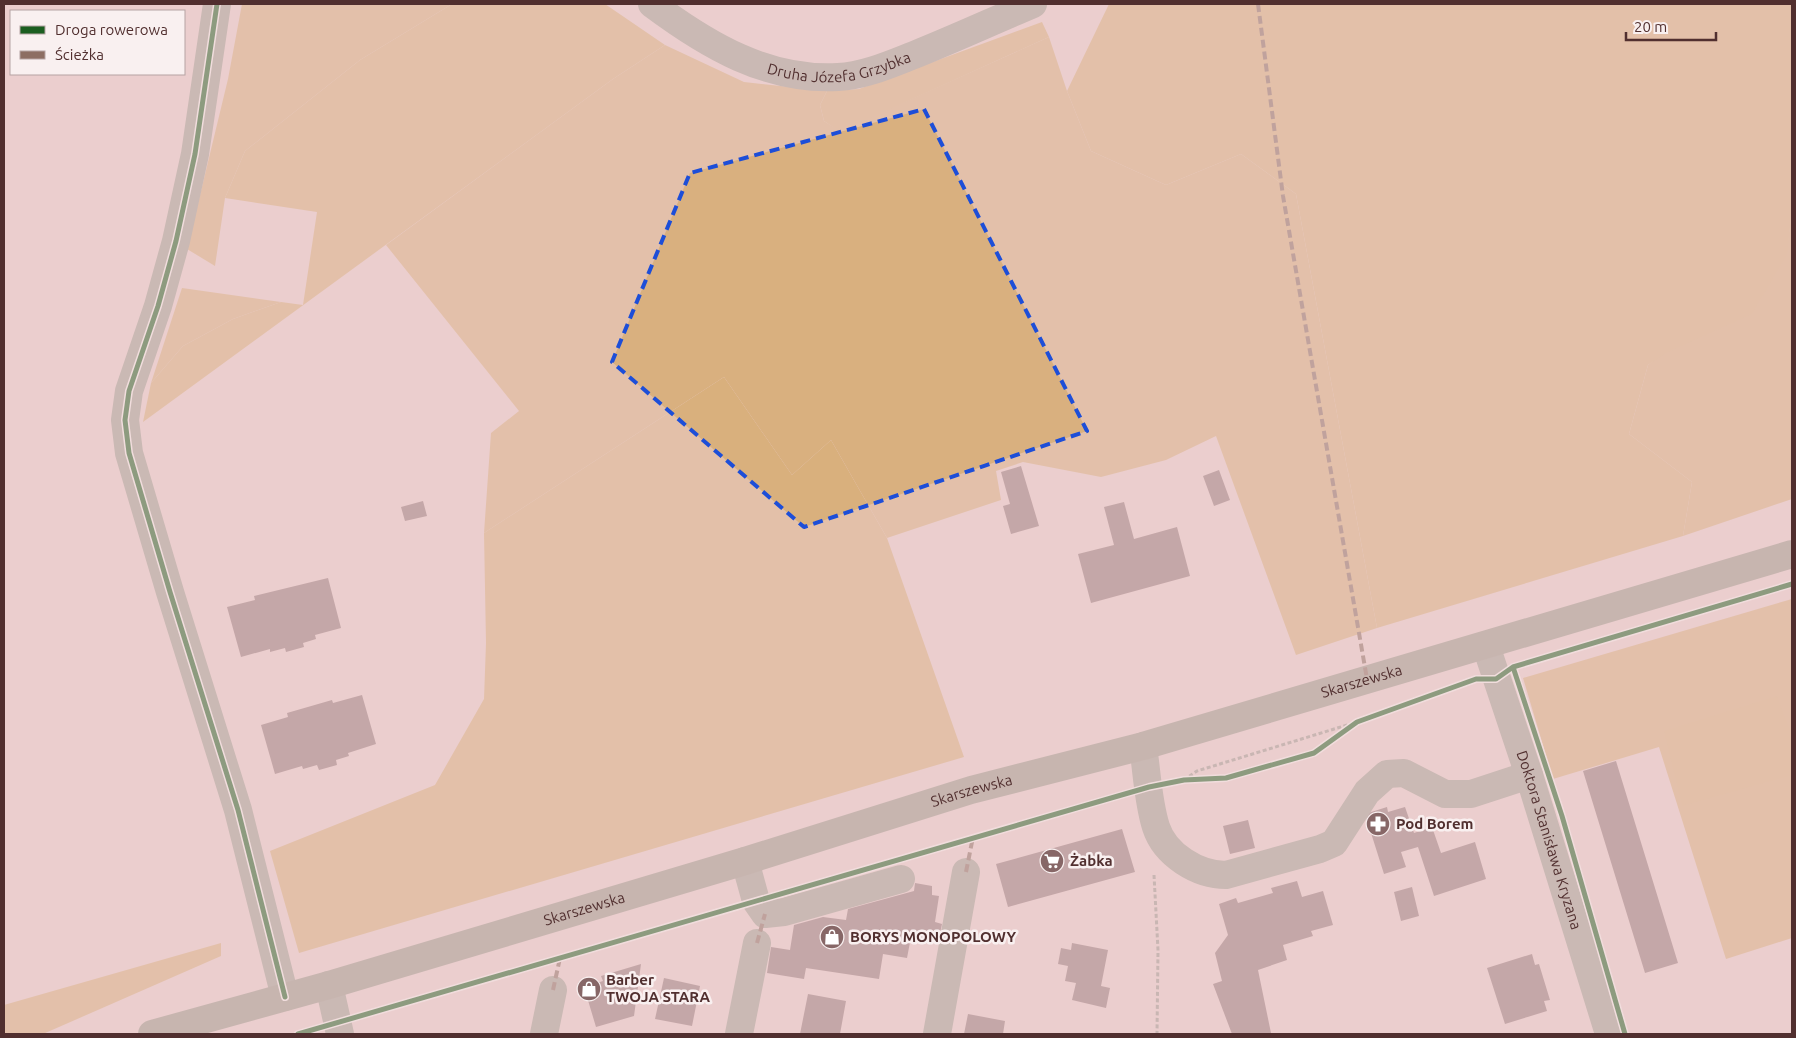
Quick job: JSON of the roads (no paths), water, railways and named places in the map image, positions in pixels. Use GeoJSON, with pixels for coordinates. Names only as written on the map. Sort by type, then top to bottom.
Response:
{"type":"FeatureCollection","features":[{"type":"Feature","properties":{"kind":"main road","name":"Skarszewska"},"geometry":{"type":"LineString","coordinates":[[152,1034],[285,997],[745,861],[971,790],[1143,746],[1792,554]]}},
{"type":"Feature","properties":{"kind":"street"},"geometry":{"type":"LineString","coordinates":[[217,4],[195,154],[176,241],[158,306],[129,391],[125,420],[129,452],[238,810],[285,997]]}},
{"type":"Feature","properties":{"kind":"street","name":"Druha Józefa Grzybka"},"geometry":{"type":"LineString","coordinates":[[652,4],[681,26],[728,53],[766,69],[801,75],[839,77],[883,67],[1033,4]]}},
{"type":"Feature","properties":{"kind":"street","name":"Doktora Stanisława Kryzana"},"geometry":{"type":"LineString","coordinates":[[1486,646],[1529,776],[1609,1034]]}},
{"type":"Feature","properties":{"kind":"street"},"geometry":{"type":"LineString","coordinates":[[1143,746],[1156,829],[1171,850],[1191,867],[1211,875],[1226,875],[1320,849],[1334,843],[1367,792],[1386,774],[1404,773],[1446,794],[1471,794],[1529,776]]}},
{"type":"Feature","properties":{"kind":"street"},"geometry":{"type":"LineString","coordinates":[[745,861],[756,901],[766,914],[784,912],[901,879]]}},
{"type":"Feature","properties":{"kind":"street"},"geometry":{"type":"LineString","coordinates":[[937,1034],[966,872]]}},
{"type":"Feature","properties":{"kind":"street"},"geometry":{"type":"LineString","coordinates":[[739,1034],[757,943]]}},
{"type":"Feature","properties":{"kind":"street"},"geometry":{"type":"LineString","coordinates":[[329,984],[340,1034]]}},
{"type":"Feature","properties":{"kind":"street"},"geometry":{"type":"LineString","coordinates":[[544,1034],[553,990]]}},
{"type":"Feature","properties":{"kind":"place","name":"Pod Borem"},"geometry":{"type":"Point","coordinates":[1378,824]}},
{"type":"Feature","properties":{"kind":"place","name":"Żabka"},"geometry":{"type":"Point","coordinates":[1052,861]}},
{"type":"Feature","properties":{"kind":"place","name":"BORYS MONOPOLOWY"},"geometry":{"type":"Point","coordinates":[832,937]}},
{"type":"Feature","properties":{"kind":"place","name":"Barber TWOJA STARA"},"geometry":{"type":"Point","coordinates":[589,989]}}]}
